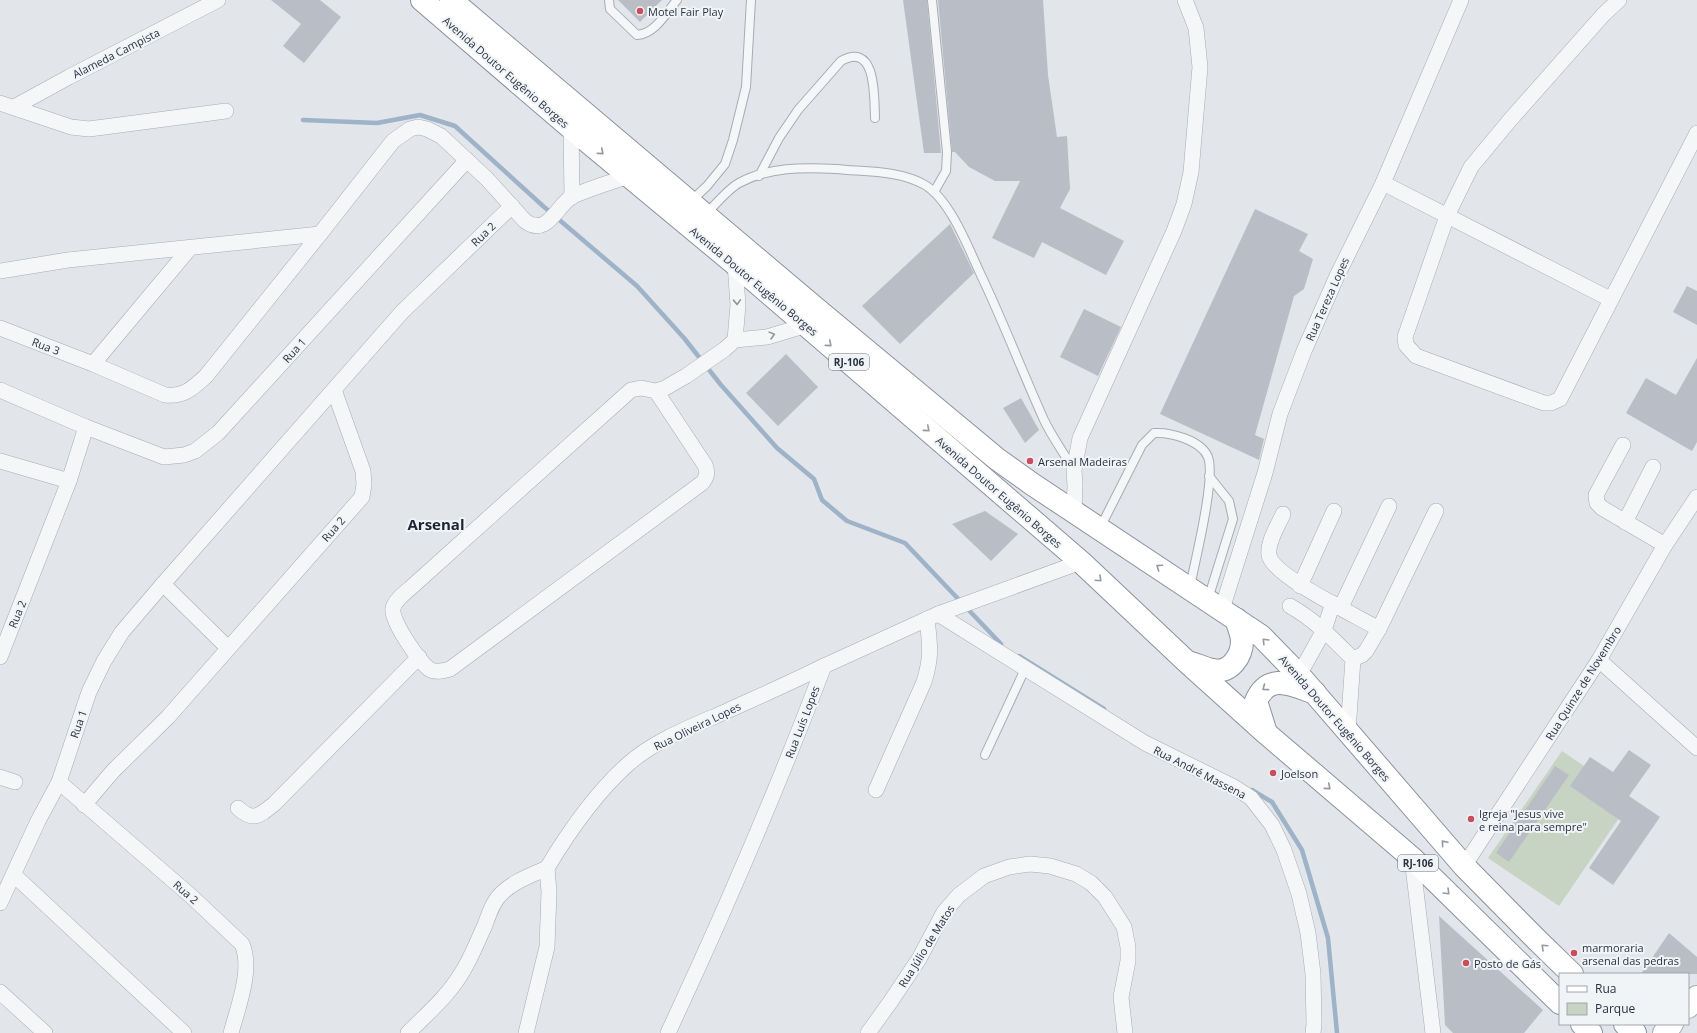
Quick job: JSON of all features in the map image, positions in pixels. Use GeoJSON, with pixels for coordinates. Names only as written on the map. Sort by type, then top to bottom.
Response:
{"type":"FeatureCollection","features":[{"type":"Feature","properties":{"kind":"main road","name":"Avenida Doutor Eugênio Borges"},"geometry":{"type":"LineString","coordinates":[[422,0],[571,128],[807,325],[1081,562],[1186,662],[1267,734],[1412,858],[1559,1002]]}},
{"type":"Feature","properties":{"kind":"main road","name":"Avenida Doutor Eugênio Borges"},"geometry":{"type":"LineString","coordinates":[[451,0],[820,312],[997,458],[1032,484],[1261,636],[1300,675],[1464,866],[1571,973]]}},
{"type":"Feature","properties":{"kind":"main road"},"geometry":{"type":"LineString","coordinates":[[1186,662],[1213,670],[1220,670],[1229,668],[1237,659],[1241,650],[1242,639],[1222,610]]}},
{"type":"Feature","properties":{"kind":"main road"},"geometry":{"type":"LineString","coordinates":[[1267,734],[1256,701],[1260,691],[1271,684],[1280,682],[1315,693]]}},
{"type":"Feature","properties":{"kind":"main road"},"geometry":{"type":"LineString","coordinates":[[1689,1006],[1697,997]]}},
{"type":"Feature","properties":{"kind":"main road"},"geometry":{"type":"LineString","coordinates":[[1583,1025],[1591,1033]]}},
{"type":"Feature","properties":{"kind":"main road"},"geometry":{"type":"LineString","coordinates":[[1626,1025],[1635,1033]]}},
{"type":"Feature","properties":{"kind":"main road"},"geometry":{"type":"LineString","coordinates":[[1664,1033],[1671,1025]]}},
{"type":"Feature","properties":{"kind":"street","name":"Alameda Campista"},"geometry":{"type":"LineString","coordinates":[[7,105],[69,77],[218,0]]}},
{"type":"Feature","properties":{"kind":"street"},"geometry":{"type":"LineString","coordinates":[[1074,511],[1074,470],[1080,438],[1174,231],[1186,198],[1191,172],[1200,67],[1196,28],[1185,0]]}},
{"type":"Feature","properties":{"kind":"street","name":"Rua Tereza Lopes"},"geometry":{"type":"LineString","coordinates":[[1222,610],[1265,473],[1280,414],[1304,351],[1337,276],[1382,183],[1461,0]]}},
{"type":"Feature","properties":{"kind":"street"},"geometry":{"type":"LineString","coordinates":[[1619,0],[1603,15],[1510,120],[1471,167],[1447,216],[1405,337],[1406,346],[1416,356],[1544,404],[1552,403],[1560,399],[1697,133]]}},
{"type":"Feature","properties":{"kind":"street","name":"Alameda Campista"},"geometry":{"type":"LineString","coordinates":[[7,105],[71,127],[89,129],[226,111]]}},
{"type":"Feature","properties":{"kind":"street"},"geometry":{"type":"LineString","coordinates":[[190,248],[92,364],[165,395],[176,396],[186,392],[206,376],[320,234],[392,141],[410,129],[418,127],[427,128],[440,136],[467,160],[512,206],[524,221],[530,225],[535,226],[554,216],[572,197],[629,176]]}},
{"type":"Feature","properties":{"kind":"street"},"geometry":{"type":"LineString","coordinates":[[571,128],[572,197]]}},
{"type":"Feature","properties":{"kind":"street","name":"Rua 1"},"geometry":{"type":"LineString","coordinates":[[86,427],[164,457],[184,455],[195,452],[204,446],[218,433],[467,160]]}},
{"type":"Feature","properties":{"kind":"street"},"geometry":{"type":"LineString","coordinates":[[1382,183],[1610,300]]}},
{"type":"Feature","properties":{"kind":"street","name":"Rua 2"},"geometry":{"type":"LineString","coordinates":[[228,648],[362,497],[364,484],[363,471],[334,390],[402,312],[512,206]]}},
{"type":"Feature","properties":{"kind":"street"},"geometry":{"type":"LineString","coordinates":[[0,270],[68,260],[320,234]]}},
{"type":"Feature","properties":{"kind":"street"},"geometry":{"type":"LineString","coordinates":[[735,264],[738,305],[735,340]]}},
{"type":"Feature","properties":{"kind":"street"},"geometry":{"type":"LineString","coordinates":[[656,391],[705,465],[707,471],[706,478],[702,483],[450,669],[442,672],[430,669],[406,639],[393,616],[394,605],[631,390],[641,388],[656,391],[686,376],[714,357],[735,340],[767,337],[807,325]]}},
{"type":"Feature","properties":{"kind":"street","name":"Rua 3"},"geometry":{"type":"LineString","coordinates":[[0,328],[92,364]]}},
{"type":"Feature","properties":{"kind":"street"},"geometry":{"type":"LineString","coordinates":[[0,390],[86,427]]}},
{"type":"Feature","properties":{"kind":"street","name":"Rua 1"},"geometry":{"type":"LineString","coordinates":[[0,902],[59,782],[89,692],[104,660],[122,632],[334,390]]}},
{"type":"Feature","properties":{"kind":"street","name":"Rua 2"},"geometry":{"type":"LineString","coordinates":[[0,657],[69,482],[86,427]]}},
{"type":"Feature","properties":{"kind":"street"},"geometry":{"type":"LineString","coordinates":[[1623,445],[1596,495],[1597,503],[1602,508],[1666,545]]}},
{"type":"Feature","properties":{"kind":"street"},"geometry":{"type":"LineString","coordinates":[[0,461],[69,482]]}},
{"type":"Feature","properties":{"kind":"street"},"geometry":{"type":"LineString","coordinates":[[1625,522],[1653,468]]}},
{"type":"Feature","properties":{"kind":"street","name":"Rua Quinze de Novembro"},"geometry":{"type":"LineString","coordinates":[[1464,866],[1599,660],[1666,545],[1697,497]]}},
{"type":"Feature","properties":{"kind":"street"},"geometry":{"type":"LineString","coordinates":[[1300,675],[1389,506]]}},
{"type":"Feature","properties":{"kind":"street"},"geometry":{"type":"LineString","coordinates":[[1300,586],[1334,511]]}},
{"type":"Feature","properties":{"kind":"street"},"geometry":{"type":"LineString","coordinates":[[1354,659],[1366,651],[1379,629],[1436,511]]}},
{"type":"Feature","properties":{"kind":"street"},"geometry":{"type":"LineString","coordinates":[[1283,514],[1270,544],[1268,554],[1274,566],[1300,586],[1379,629]]}},
{"type":"Feature","properties":{"kind":"street"},"geometry":{"type":"LineString","coordinates":[[824,666],[932,616],[1081,562]]}},
{"type":"Feature","properties":{"kind":"street"},"geometry":{"type":"LineString","coordinates":[[84,805],[113,771],[168,717],[228,648],[163,584]]}},
{"type":"Feature","properties":{"kind":"street"},"geometry":{"type":"LineString","coordinates":[[1290,606],[1305,615],[1324,630],[1354,659]]}},
{"type":"Feature","properties":{"kind":"street"},"geometry":{"type":"LineString","coordinates":[[876,790],[924,682],[929,664],[932,616]]}},
{"type":"Feature","properties":{"kind":"street","name":"Rua André Massena"},"geometry":{"type":"LineString","coordinates":[[932,616],[1025,668],[1145,743],[1234,787],[1251,798],[1272,825],[1284,850],[1299,894],[1308,933],[1313,974],[1313,1033]]}},
{"type":"Feature","properties":{"kind":"street"},"geometry":{"type":"LineString","coordinates":[[238,808],[245,815],[251,817],[257,816],[274,804],[419,657]]}},
{"type":"Feature","properties":{"kind":"street"},"geometry":{"type":"LineString","coordinates":[[1348,731],[1354,659]]}},
{"type":"Feature","properties":{"kind":"street"},"geometry":{"type":"LineString","coordinates":[[1599,660],[1697,748]]}},
{"type":"Feature","properties":{"kind":"street","name":"Rua Oliveira Lopes"},"geometry":{"type":"LineString","coordinates":[[547,868],[571,830],[605,788],[627,765],[653,746],[682,731],[782,687],[824,666]]}},
{"type":"Feature","properties":{"kind":"street","name":"Rua Luís Lopes"},"geometry":{"type":"LineString","coordinates":[[668,1033],[728,900],[796,738],[824,666]]}},
{"type":"Feature","properties":{"kind":"street"},"geometry":{"type":"LineString","coordinates":[[0,777],[15,782]]}},
{"type":"Feature","properties":{"kind":"street","name":"Rua 2"},"geometry":{"type":"LineString","coordinates":[[59,782],[191,896],[242,944],[246,952],[246,961],[241,995],[231,1033]]}},
{"type":"Feature","properties":{"kind":"street"},"geometry":{"type":"LineString","coordinates":[[1412,858],[1433,1033]]}},
{"type":"Feature","properties":{"kind":"street","name":"Rua Júlio de Matos"},"geometry":{"type":"LineString","coordinates":[[868,1033],[892,1001],[919,959],[944,912],[959,895],[984,876],[1009,867],[1030,864],[1050,866],[1076,874],[1091,883],[1105,897],[1124,927],[1128,947],[1128,960],[1121,998],[1125,1033]]}},
{"type":"Feature","properties":{"kind":"street"},"geometry":{"type":"LineString","coordinates":[[408,1033],[446,996],[461,975],[494,903],[502,893],[528,877],[547,868],[549,892],[547,947],[526,1033]]}},
{"type":"Feature","properties":{"kind":"street"},"geometry":{"type":"LineString","coordinates":[[14,875],[184,1033]]}},
{"type":"Feature","properties":{"kind":"street"},"geometry":{"type":"LineString","coordinates":[[0,992],[44,1033]]}},
{"type":"Feature","properties":{"kind":"lane"},"geometry":{"type":"LineString","coordinates":[[609,0],[610,8],[637,35],[650,31],[677,0]]}},
{"type":"Feature","properties":{"kind":"lane"},"geometry":{"type":"LineString","coordinates":[[698,208],[707,186],[725,164],[733,140],[746,87],[751,0]]}},
{"type":"Feature","properties":{"kind":"lane"},"geometry":{"type":"LineString","coordinates":[[932,0],[947,152],[946,171],[934,192]]}},
{"type":"Feature","properties":{"kind":"lane"},"geometry":{"type":"LineString","coordinates":[[759,176],[779,138],[798,110],[836,66],[848,57],[856,57],[865,62],[872,74],[875,118]]}},
{"type":"Feature","properties":{"kind":"lane"},"geometry":{"type":"LineString","coordinates":[[698,208],[738,183],[781,170],[813,167],[892,174],[911,178],[925,185],[934,192],[958,226],[1045,421],[1074,470]]}},
{"type":"Feature","properties":{"kind":"lane"},"geometry":{"type":"LineString","coordinates":[[1100,528],[1142,445],[1154,433],[1164,432],[1177,436],[1201,448],[1208,457],[1208,496],[1190,588]]}},
{"type":"Feature","properties":{"kind":"lane"},"geometry":{"type":"LineString","coordinates":[[1209,476],[1229,501],[1233,520],[1222,610]]}},
{"type":"Feature","properties":{"kind":"lane"},"geometry":{"type":"LineString","coordinates":[[985,755],[1025,668]]}},
{"type":"Feature","properties":{"kind":"green space"},"geometry":{"type":"Polygon","coordinates":[[[1562,751],[1632,799],[1559,906],[1488,858],[1562,751]]]}},
{"type":"Feature","properties":{"kind":"building"},"geometry":{"type":"Polygon","coordinates":[[[271,0],[320,0],[341,17],[304,63],[283,46],[301,24],[271,0]]]}},
{"type":"Feature","properties":{"kind":"building","name":"Motel Fair Play"},"geometry":{"type":"Polygon","coordinates":[[[618,0],[662,0],[640,22],[618,0]]]}},
{"type":"Feature","properties":{"kind":"building"},"geometry":{"type":"Polygon","coordinates":[[[903,0],[927,0],[941,153],[924,153],[903,0]]]}},
{"type":"Feature","properties":{"kind":"building"},"geometry":{"type":"Polygon","coordinates":[[[938,0],[1043,0],[1048,75],[1057,137],[1067,136],[1070,189],[1060,208],[1124,241],[1106,275],[1042,242],[1034,258],[992,238],[1020,181],[995,181],[969,167],[955,152],[952,152],[938,0]]]}},
{"type":"Feature","properties":{"kind":"building"},"geometry":{"type":"Polygon","coordinates":[[[1255,209],[1308,234],[1299,251],[1313,259],[1304,289],[1294,296],[1255,435],[1264,439],[1259,460],[1160,414],[1255,209]]]}},
{"type":"Feature","properties":{"kind":"building"},"geometry":{"type":"Polygon","coordinates":[[[950,224],[974,273],[900,344],[862,306],[950,224]]]}},
{"type":"Feature","properties":{"kind":"building"},"geometry":{"type":"Polygon","coordinates":[[[1687,286],[1697,291],[1697,325],[1673,312],[1687,286]]]}},
{"type":"Feature","properties":{"kind":"building"},"geometry":{"type":"Polygon","coordinates":[[[1084,309],[1121,327],[1098,376],[1060,357],[1084,309]]]}},
{"type":"Feature","properties":{"kind":"building"},"geometry":{"type":"Polygon","coordinates":[[[786,354],[818,387],[778,426],[746,393],[786,354]]]}},
{"type":"Feature","properties":{"kind":"building"},"geometry":{"type":"Polygon","coordinates":[[[1697,358],[1697,442],[1692,451],[1626,413],[1646,378],[1676,395],[1697,358]]]}},
{"type":"Feature","properties":{"kind":"building"},"geometry":{"type":"Polygon","coordinates":[[[1021,398],[1039,430],[1025,443],[1003,408],[1021,398]]]}},
{"type":"Feature","properties":{"kind":"building"},"geometry":{"type":"Polygon","coordinates":[[[985,511],[1018,534],[991,561],[952,524],[985,511]]]}},
{"type":"Feature","properties":{"kind":"building"},"geometry":{"type":"Polygon","coordinates":[[[1629,750],[1651,765],[1629,796],[1660,817],[1613,885],[1589,868],[1621,821],[1570,786],[1590,757],[1613,772],[1629,750]]]}},
{"type":"Feature","properties":{"kind":"building"},"geometry":{"type":"Polygon","coordinates":[[[1555,766],[1569,775],[1509,862],[1496,853],[1555,766]]]}},
{"type":"Feature","properties":{"kind":"building","name":"Posto de Gás"},"geometry":{"type":"Polygon","coordinates":[[[1439,916],[1543,1010],[1524,1033],[1453,1033],[1445,1025],[1439,916]]]}},
{"type":"Feature","properties":{"kind":"building"},"geometry":{"type":"Polygon","coordinates":[[[1669,933],[1697,957],[1697,974],[1642,973],[1669,933]]]}},
{"type":"Feature","properties":{"kind":"waterway"},"geometry":{"type":"LineString","coordinates":[[303,120],[377,123],[420,115],[455,126],[543,206],[637,286],[684,338],[721,385],[777,448],[814,479],[822,500],[847,521],[905,543],[1001,644]]}},
{"type":"Feature","properties":{"kind":"waterway"},"geometry":{"type":"LineString","coordinates":[[1019,656],[1104,709]]}},
{"type":"Feature","properties":{"kind":"waterway"},"geometry":{"type":"LineString","coordinates":[[1252,790],[1272,802],[1302,850],[1328,938],[1337,1033]]}},
{"type":"Feature","properties":{"kind":"place","name":"Motel Fair Play"},"geometry":{"type":"Point","coordinates":[640,11]}},
{"type":"Feature","properties":{"kind":"place","name":"Arsenal Madeiras"},"geometry":{"type":"Point","coordinates":[1030,461]}},
{"type":"Feature","properties":{"kind":"place","name":"Joelson"},"geometry":{"type":"Point","coordinates":[1273,773]}},
{"type":"Feature","properties":{"kind":"place","name":"Igreja \"Jesus vive e reina para sempre\""},"geometry":{"type":"Point","coordinates":[1471,819]}},
{"type":"Feature","properties":{"kind":"place","name":"marmoraria arsenal das pedras"},"geometry":{"type":"Point","coordinates":[1574,953]}},
{"type":"Feature","properties":{"kind":"place","name":"Posto de Gás"},"geometry":{"type":"Point","coordinates":[1466,963]}},
{"type":"Feature","properties":{"kind":"district","name":"Arsenal"},"geometry":{"type":"Point","coordinates":[436,524]}}]}
